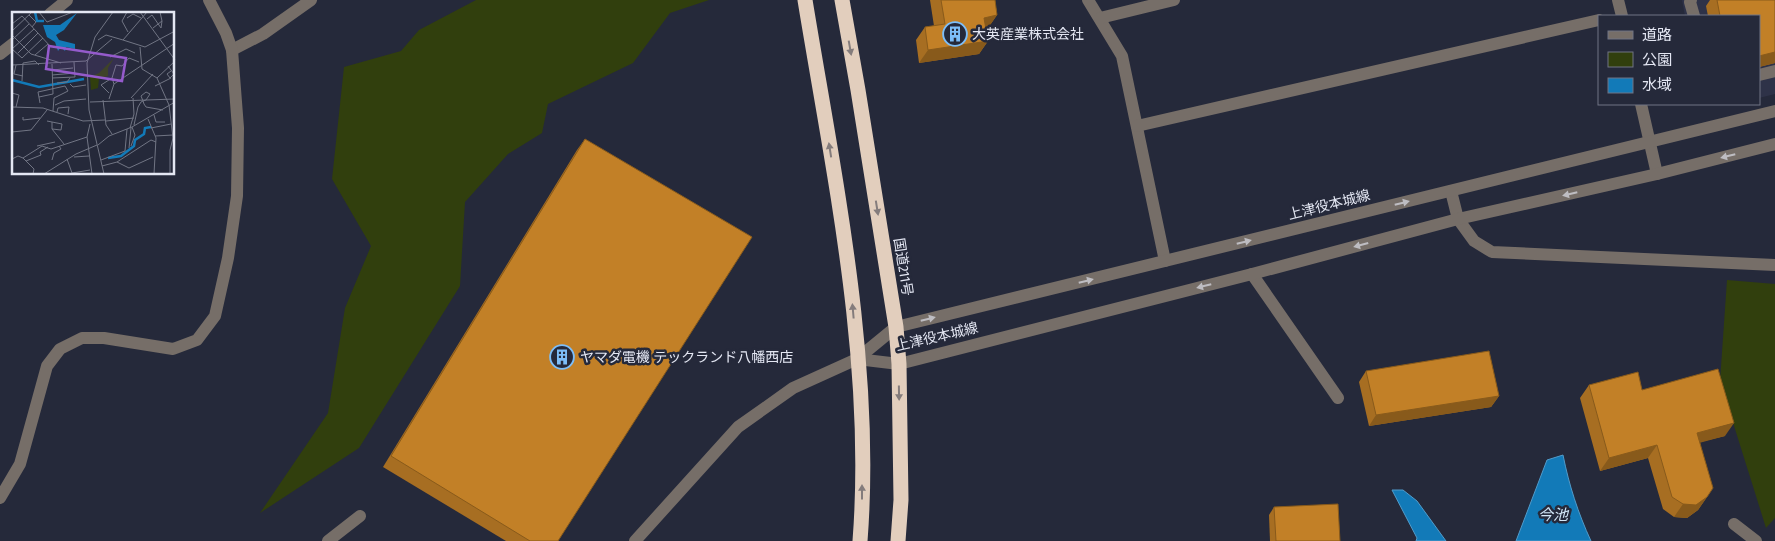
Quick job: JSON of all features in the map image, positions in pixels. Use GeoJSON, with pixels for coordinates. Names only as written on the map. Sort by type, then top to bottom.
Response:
{"type":"FeatureCollection","features":[{"type":"Feature","properties":{"kind":"highway"},"geometry":{"type":"LineString","coordinates":[[805,0],[850,285],[862,414],[862,513],[860,541]]}},
{"type":"Feature","properties":{"kind":"highway","name":"国道211号"},"geometry":{"type":"LineString","coordinates":[[842,0],[896,327],[901,500],[898,541]]}},
{"type":"Feature","properties":{"kind":"street"},"geometry":{"type":"LineString","coordinates":[[52,12],[67,0]]}},
{"type":"Feature","properties":{"kind":"street"},"geometry":{"type":"LineString","coordinates":[[0,498],[20,464],[47,366],[60,349],[82,338],[104,338],[173,349],[197,340],[215,316],[228,258],[237,196],[238,128],[232,50],[226,33],[209,0]]}},
{"type":"Feature","properties":{"kind":"street"},"geometry":{"type":"LineString","coordinates":[[232,50],[263,34],[311,0]]}},
{"type":"Feature","properties":{"kind":"street"},"geometry":{"type":"LineString","coordinates":[[1088,0],[1122,56],[1165,261]]}},
{"type":"Feature","properties":{"kind":"street"},"geometry":{"type":"LineString","coordinates":[[1100,18],[1174,0]]}},
{"type":"Feature","properties":{"kind":"street"},"geometry":{"type":"LineString","coordinates":[[1618,0],[1619,15]]}},
{"type":"Feature","properties":{"kind":"street"},"geometry":{"type":"LineString","coordinates":[[1691,0],[1694,15]]}},
{"type":"Feature","properties":{"kind":"street"},"geometry":{"type":"LineString","coordinates":[[1137,126],[1598,20]]}},
{"type":"Feature","properties":{"kind":"street"},"geometry":{"type":"LineString","coordinates":[[0,54],[12,45]]}},
{"type":"Feature","properties":{"kind":"street"},"geometry":{"type":"LineString","coordinates":[[1760,75],[1775,71]]}},
{"type":"Feature","properties":{"kind":"street"},"geometry":{"type":"LineString","coordinates":[[1641,105],[1657,174]]}},
{"type":"Feature","properties":{"kind":"street","name":"上津役本城線"},"geometry":{"type":"LineString","coordinates":[[857,359],[896,327],[1775,111]]}},
{"type":"Feature","properties":{"kind":"street","name":"上津役本城線"},"geometry":{"type":"LineString","coordinates":[[857,359],[898,364],[1252,274],[1458,219],[1657,174],[1775,144]]}},
{"type":"Feature","properties":{"kind":"street"},"geometry":{"type":"LineString","coordinates":[[1451,191],[1458,219],[1474,241],[1492,252],[1775,265]]}},
{"type":"Feature","properties":{"kind":"street"},"geometry":{"type":"LineString","coordinates":[[1252,274],[1338,398]]}},
{"type":"Feature","properties":{"kind":"street"},"geometry":{"type":"LineString","coordinates":[[635,541],[738,427],[793,388],[857,359]]}},
{"type":"Feature","properties":{"kind":"street"},"geometry":{"type":"LineString","coordinates":[[328,541],[360,516]]}},
{"type":"Feature","properties":{"kind":"street"},"geometry":{"type":"LineString","coordinates":[[1734,524],[1756,541]]}},
{"type":"Feature","properties":{"kind":"shaded area"},"geometry":{"type":"Polygon","coordinates":[[[1682,0],[1775,0],[1775,94],[1760,98],[1760,15],[1685,15],[1682,0]]]}},
{"type":"Feature","properties":{"kind":"green space"},"geometry":{"type":"Polygon","coordinates":[[[476,0],[709,0],[670,13],[633,63],[548,104],[542,133],[508,154],[465,202],[460,286],[359,448],[260,513],[328,413],[345,308],[371,246],[332,179],[344,67],[401,51],[419,30],[476,0]]]}},
{"type":"Feature","properties":{"kind":"green space"},"geometry":{"type":"Polygon","coordinates":[[[1727,280],[1775,284],[1775,518],[1766,528],[1720,381],[1727,280]]]}},
{"type":"Feature","properties":{"kind":"water","name":"今池"},"geometry":{"type":"Polygon","coordinates":[[[1563,455],[1574,499],[1591,541],[1516,541],[1547,460],[1563,455]]]}},
{"type":"Feature","properties":{"kind":"water"},"geometry":{"type":"Polygon","coordinates":[[[1392,490],[1403,490],[1417,501],[1446,541],[1416,541],[1417,538],[1392,490]]]}},
{"type":"Feature","properties":{"kind":"building","name":"大英産業株式会社"},"geometry":{"type":"Polygon","coordinates":[[[941,0],[995,0],[997,15],[984,18],[988,41],[928,50],[925,27],[945,24],[941,0]]]}},
{"type":"Feature","properties":{"kind":"building"},"geometry":{"type":"Polygon","coordinates":[[[1717,0],[1775,0],[1775,52],[1760,56],[1760,15],[1720,15],[1717,0]]]}},
{"type":"Feature","properties":{"kind":"building","name":"ヤマダ電機 テックランド八幡西店"},"geometry":{"type":"Polygon","coordinates":[[[585,139],[752,237],[558,541],[530,541],[391,456],[585,139]]]}},
{"type":"Feature","properties":{"kind":"building"},"geometry":{"type":"Polygon","coordinates":[[[1489,351],[1499,396],[1376,415],[1366,371],[1489,351]]]}},
{"type":"Feature","properties":{"kind":"building"},"geometry":{"type":"Polygon","coordinates":[[[1718,369],[1734,423],[1697,433],[1713,488],[1707,497],[1696,505],[1683,504],[1672,497],[1657,445],[1609,458],[1589,385],[1638,372],[1642,390],[1718,369]]]}},
{"type":"Feature","properties":{"kind":"building"},"geometry":{"type":"Polygon","coordinates":[[[1338,504],[1340,541],[1276,541],[1274,507],[1338,504]]]}},
{"type":"Feature","properties":{"kind":"place","name":"大英産業株式会社"},"geometry":{"type":"Point","coordinates":[955,34]}},
{"type":"Feature","properties":{"kind":"place","name":"ヤマダ電機 テックランド八幡西店"},"geometry":{"type":"Point","coordinates":[562,357]}}]}
